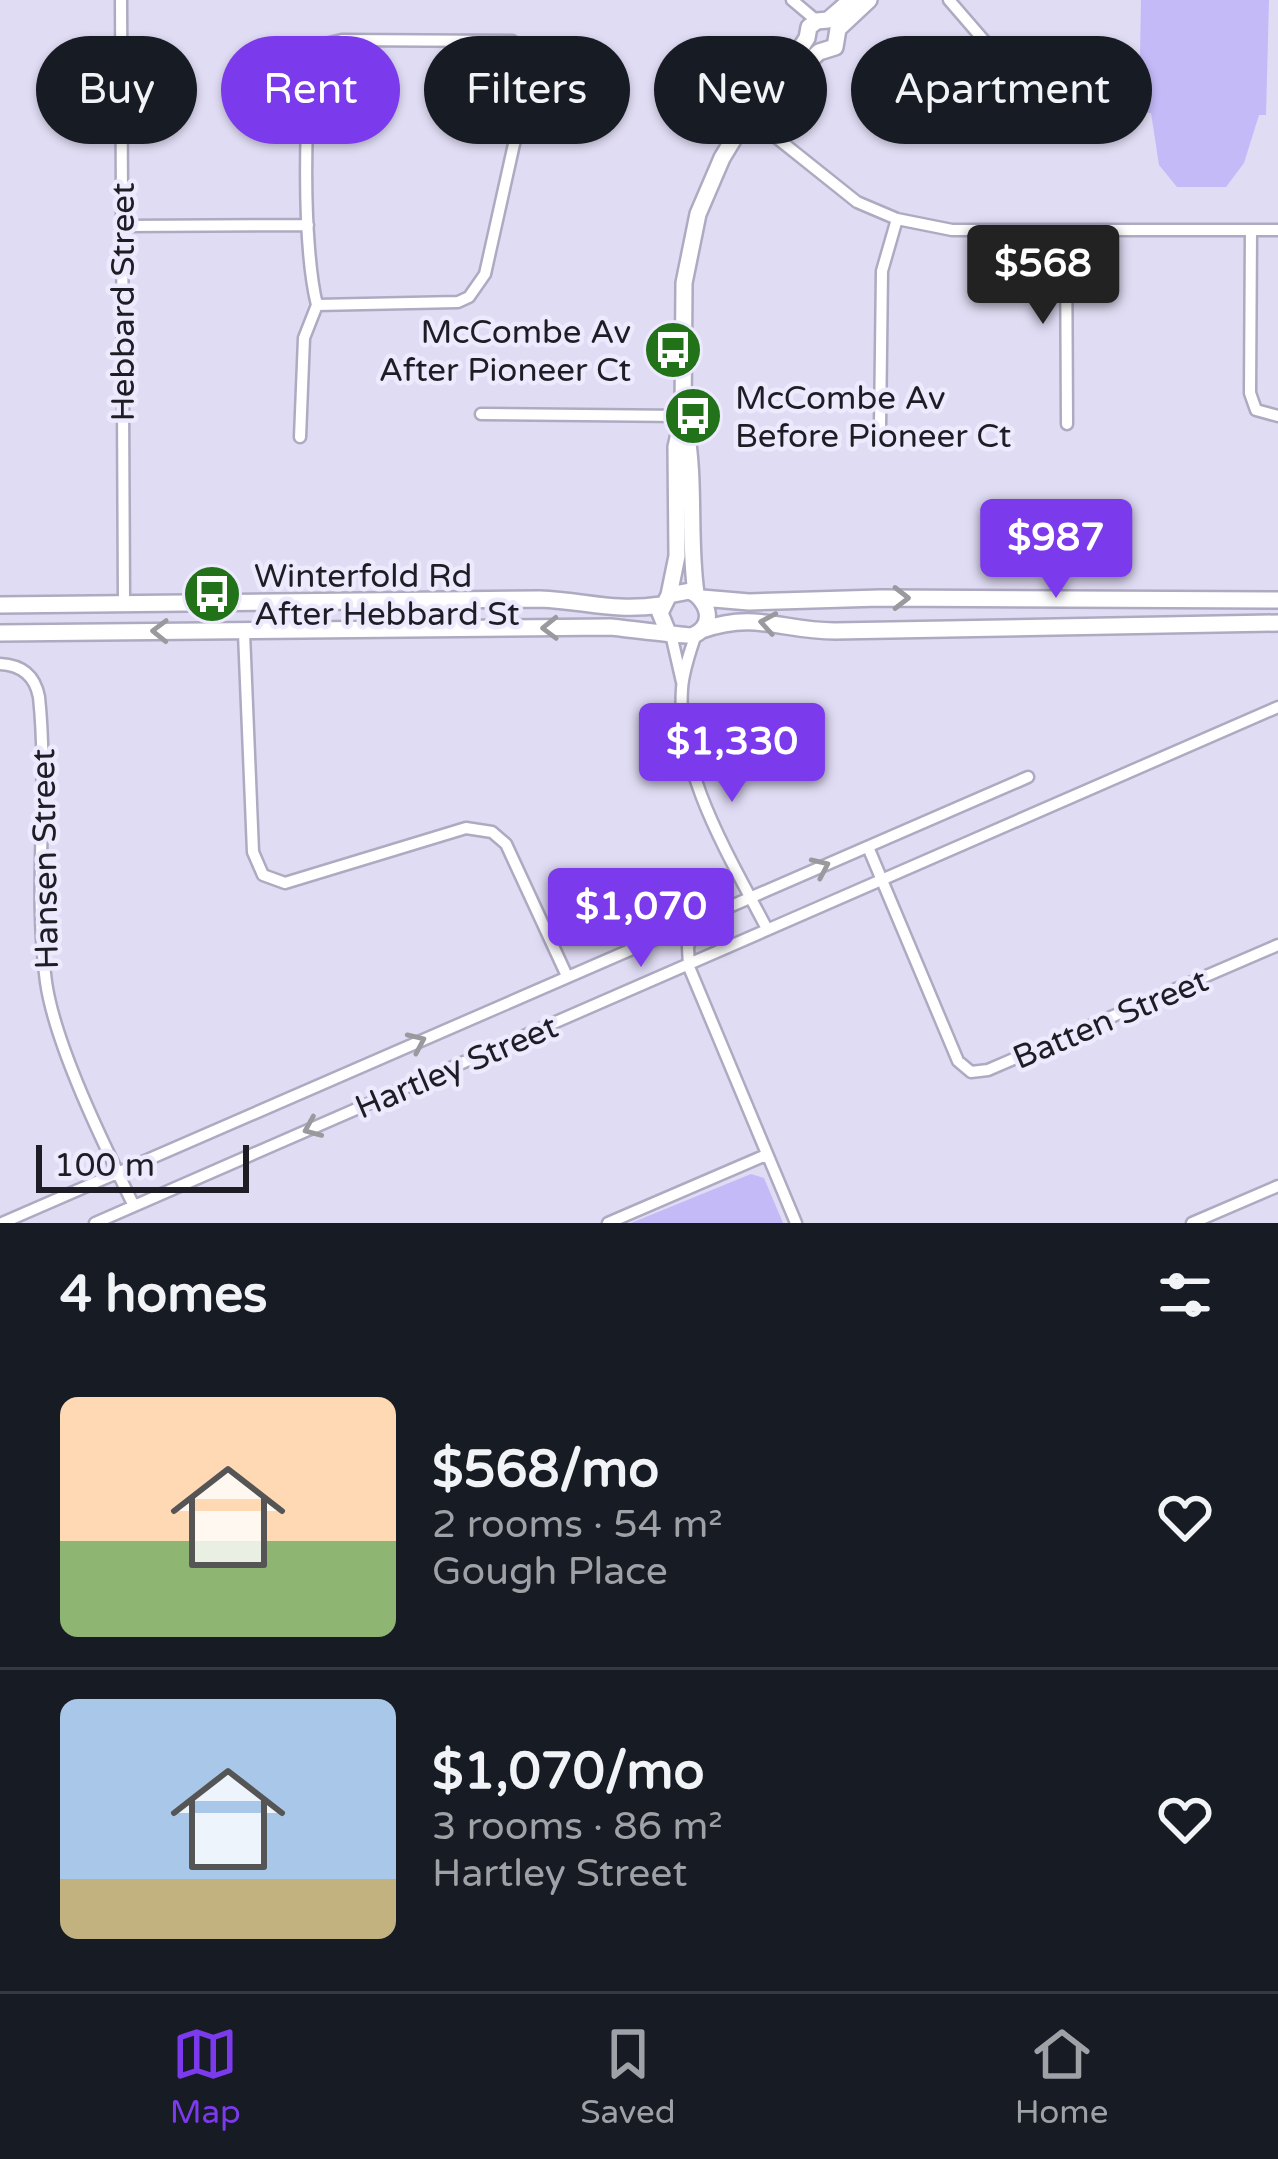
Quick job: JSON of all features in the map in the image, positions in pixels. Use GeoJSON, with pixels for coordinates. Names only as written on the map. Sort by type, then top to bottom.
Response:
{"type":"FeatureCollection","features":[{"type":"Feature","properties":{"kind":"main road"},"geometry":{"type":"LineString","coordinates":[[813,36],[850,0]]}},
{"type":"Feature","properties":{"kind":"main road"},"geometry":{"type":"LineString","coordinates":[[820,27],[869,0]]}},
{"type":"Feature","properties":{"kind":"main road"},"geometry":{"type":"LineString","coordinates":[[820,27],[827,36]]}},
{"type":"Feature","properties":{"kind":"main road"},"geometry":{"type":"LineString","coordinates":[[820,27],[820,36]]}},
{"type":"Feature","properties":{"kind":"main road"},"geometry":{"type":"LineString","coordinates":[[699,632],[708,611],[699,596],[690,555],[689,448],[683,416],[684,284],[689,247],[711,177],[731,144]]}},
{"type":"Feature","properties":{"kind":"main road"},"geometry":{"type":"LineString","coordinates":[[669,632],[661,619],[677,556],[676,447],[683,416]]}},
{"type":"Feature","properties":{"kind":"main road"},"geometry":{"type":"LineString","coordinates":[[0,605],[540,599],[610,610],[665,600],[682,590],[748,602],[1278,600]]}},
{"type":"Feature","properties":{"kind":"main road"},"geometry":{"type":"LineString","coordinates":[[0,634],[669,632],[683,638],[750,619],[835,632],[1278,623]]}},
{"type":"Feature","properties":{"kind":"street","name":"Hebbard Street"},"geometry":{"type":"LineString","coordinates":[[121,0],[124,603]]}},
{"type":"Feature","properties":{"kind":"street"},"geometry":{"type":"LineString","coordinates":[[949,0],[980,36]]}},
{"type":"Feature","properties":{"kind":"street"},"geometry":{"type":"LineString","coordinates":[[795,3],[820,27]]}},
{"type":"Feature","properties":{"kind":"street"},"geometry":{"type":"LineString","coordinates":[[300,436],[304,338],[317,305],[308,225],[309,74],[316,46],[342,40],[512,41],[534,56],[537,81],[514,144],[485,274],[478,286],[458,302],[440,306],[317,305]]}},
{"type":"Feature","properties":{"kind":"street"},"geometry":{"type":"LineString","coordinates":[[784,144],[857,202],[897,219],[952,230],[1278,230]]}},
{"type":"Feature","properties":{"kind":"street"},"geometry":{"type":"LineString","coordinates":[[880,427],[882,272],[897,219]]}},
{"type":"Feature","properties":{"kind":"street"},"geometry":{"type":"LineString","coordinates":[[122,226],[308,225]]}},
{"type":"Feature","properties":{"kind":"street"},"geometry":{"type":"LineString","coordinates":[[1250,230],[1250,393],[1256,410],[1278,416]]}},
{"type":"Feature","properties":{"kind":"street"},"geometry":{"type":"LineString","coordinates":[[1066,231],[1067,424]]}},
{"type":"Feature","properties":{"kind":"street"},"geometry":{"type":"LineString","coordinates":[[481,414],[683,416]]}},
{"type":"Feature","properties":{"kind":"street"},"geometry":{"type":"LineString","coordinates":[[669,632],[696,774],[767,929]]}},
{"type":"Feature","properties":{"kind":"street"},"geometry":{"type":"LineString","coordinates":[[682,682],[699,632]]}},
{"type":"Feature","properties":{"kind":"street"},"geometry":{"type":"LineString","coordinates":[[244,633],[253,851],[263,875],[285,883],[466,829],[492,832],[506,844],[567,976]]}},
{"type":"Feature","properties":{"kind":"street","name":"Hansen Street"},"geometry":{"type":"LineString","coordinates":[[0,664],[25,671],[37,686],[41,710],[46,982],[55,1022],[133,1204]]}},
{"type":"Feature","properties":{"kind":"street","name":"Hartley Street"},"geometry":{"type":"LineString","coordinates":[[95,1223],[1278,706]]}},
{"type":"Feature","properties":{"kind":"street","name":"Hartley Street"},"geometry":{"type":"LineString","coordinates":[[2,1223],[1028,777]]}},
{"type":"Feature","properties":{"kind":"street","name":"Batten Street"},"geometry":{"type":"LineString","coordinates":[[868,847],[958,1061],[970,1072],[988,1070],[1278,945]]}},
{"type":"Feature","properties":{"kind":"street"},"geometry":{"type":"LineString","coordinates":[[697,921],[688,947],[689,967],[796,1223]]}},
{"type":"Feature","properties":{"kind":"street"},"geometry":{"type":"LineString","coordinates":[[608,1223],[766,1155]]}},
{"type":"Feature","properties":{"kind":"street"},"geometry":{"type":"LineString","coordinates":[[1192,1223],[1278,1186]]}},
{"type":"Feature","properties":{"kind":"shaded area"},"geometry":{"type":"Polygon","coordinates":[[[1141,0],[1269,0],[1266,115],[1259,115],[1244,163],[1226,187],[1177,187],[1159,165],[1152,120],[1152,36],[1140,36],[1141,0]]]}},
{"type":"Feature","properties":{"kind":"shaded area"},"geometry":{"type":"Polygon","coordinates":[[[751,1174],[764,1178],[783,1223],[631,1223],[751,1174]]]}},
{"type":"Feature","properties":{"kind":"place","name":"McCombe Av After Pioneer Ct"},"geometry":{"type":"Point","coordinates":[673,350]}},
{"type":"Feature","properties":{"kind":"place","name":"McCombe Av Before Pioneer Ct"},"geometry":{"type":"Point","coordinates":[693,416]}},
{"type":"Feature","properties":{"kind":"place","name":"Winterfold Rd After Hebbard St"},"geometry":{"type":"Point","coordinates":[212,594]}}]}
